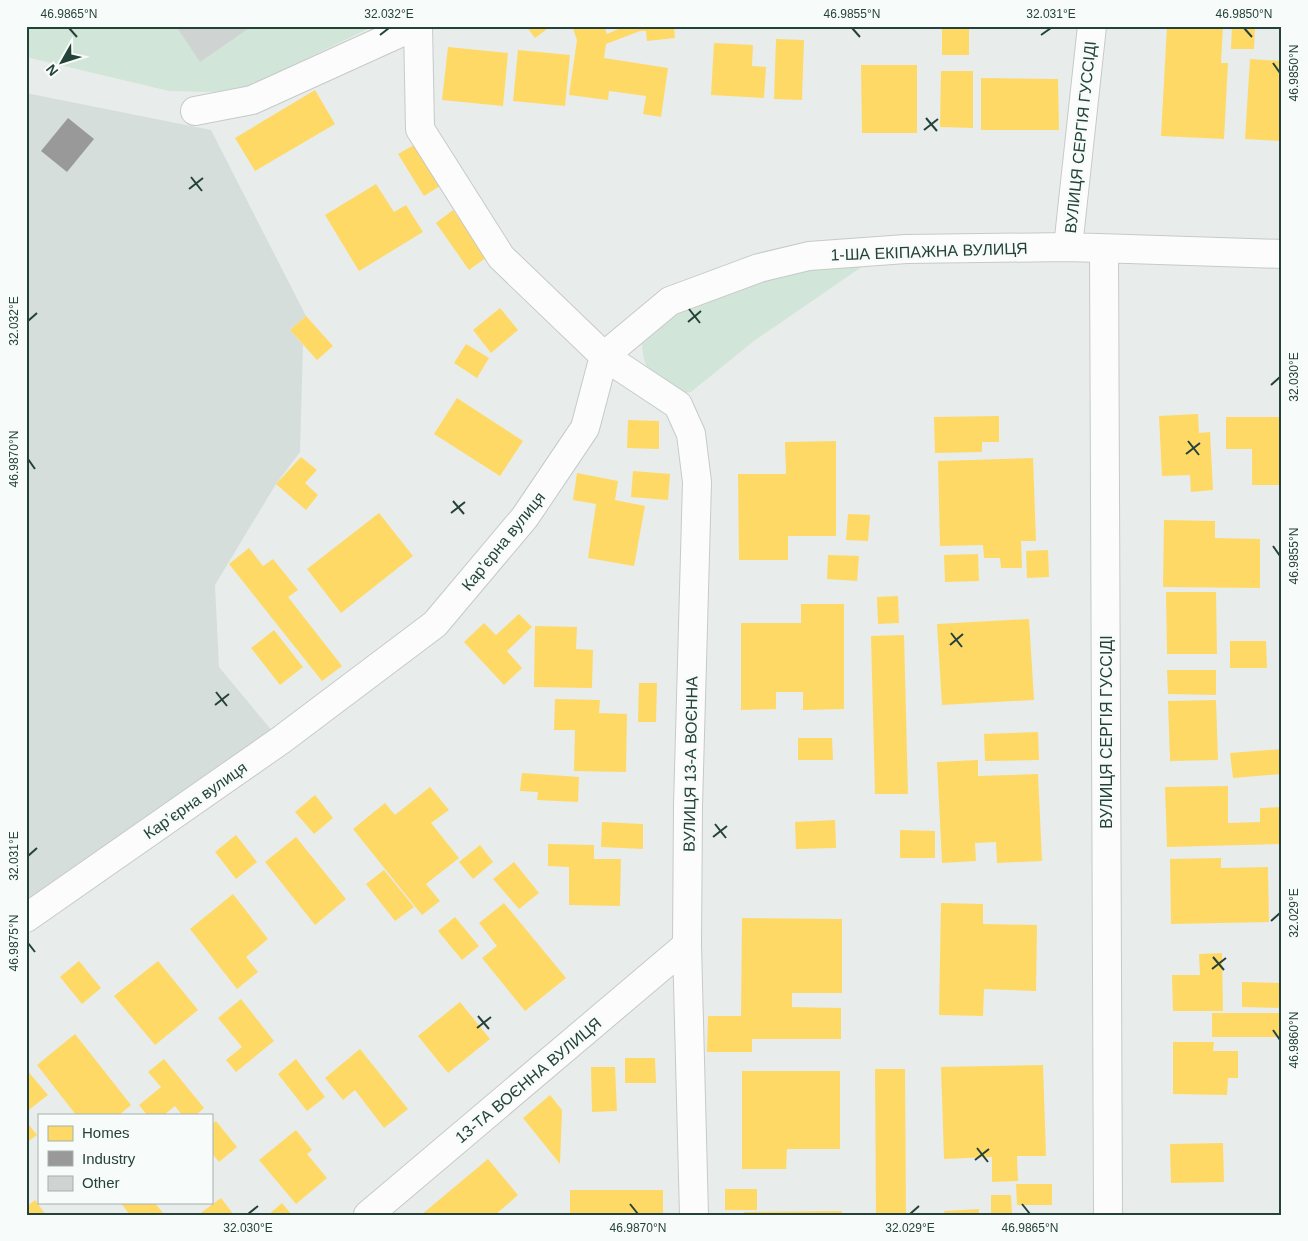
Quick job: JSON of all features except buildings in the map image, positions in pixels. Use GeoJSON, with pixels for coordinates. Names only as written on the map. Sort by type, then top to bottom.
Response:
{"type":"FeatureCollection","features":[{"type":"Feature","properties":{"kind":"street"},"geometry":{"type":"LineString","coordinates":[[195,111],[252,100],[416,26],[420,129],[501,257],[604,356]]}},
{"type":"Feature","properties":{"kind":"street","name":"ВУЛИЦЯ СЕРГІЯ ГУССІДІ"},"geometry":{"type":"LineString","coordinates":[[1068,247],[1092,26]]}},
{"type":"Feature","properties":{"kind":"street","name":"1-ША ЕКІПАЖНА ВУЛИЦЯ"},"geometry":{"type":"LineString","coordinates":[[604,356],[670,301],[759,268],[809,256],[906,249],[1068,247],[1282,254]]}},
{"type":"Feature","properties":{"kind":"street","name":"ВУЛИЦЯ СЕРГІЯ ГУССІДІ"},"geometry":{"type":"LineString","coordinates":[[1104,249],[1108,1215]]}},
{"type":"Feature","properties":{"kind":"street","name":"Карʼєрна вулиця"},"geometry":{"type":"LineString","coordinates":[[26,918],[281,740],[435,624],[525,517],[585,428],[604,356]]}},
{"type":"Feature","properties":{"kind":"street","name":"ВУЛИЦЯ 13-А ВОЄННА"},"geometry":{"type":"LineString","coordinates":[[604,356],[678,405],[691,434],[697,482],[688,806],[687,945],[694,1215]]}},
{"type":"Feature","properties":{"kind":"street","name":"13-ТА ВОЄННА ВУЛИЦЯ"},"geometry":{"type":"LineString","coordinates":[[368,1215],[687,945]]}},
{"type":"Feature","properties":{"kind":"shaded area"},"geometry":{"type":"Polygon","coordinates":[[[26,93],[211,130],[306,316],[290,330],[303,345],[300,452],[276,484],[215,585],[219,667],[273,732],[26,905],[26,93]]]}},
{"type":"Feature","properties":{"kind":"green space"},"geometry":{"type":"Polygon","coordinates":[[[26,26],[374,26],[252,85],[216,92],[169,91],[26,57],[26,26]]]}},
{"type":"Feature","properties":{"kind":"green space"},"geometry":{"type":"Polygon","coordinates":[[[863,266],[754,341],[691,392],[675,394],[661,384],[647,368],[642,344],[679,311],[766,280],[809,270],[863,266]]]}}]}
